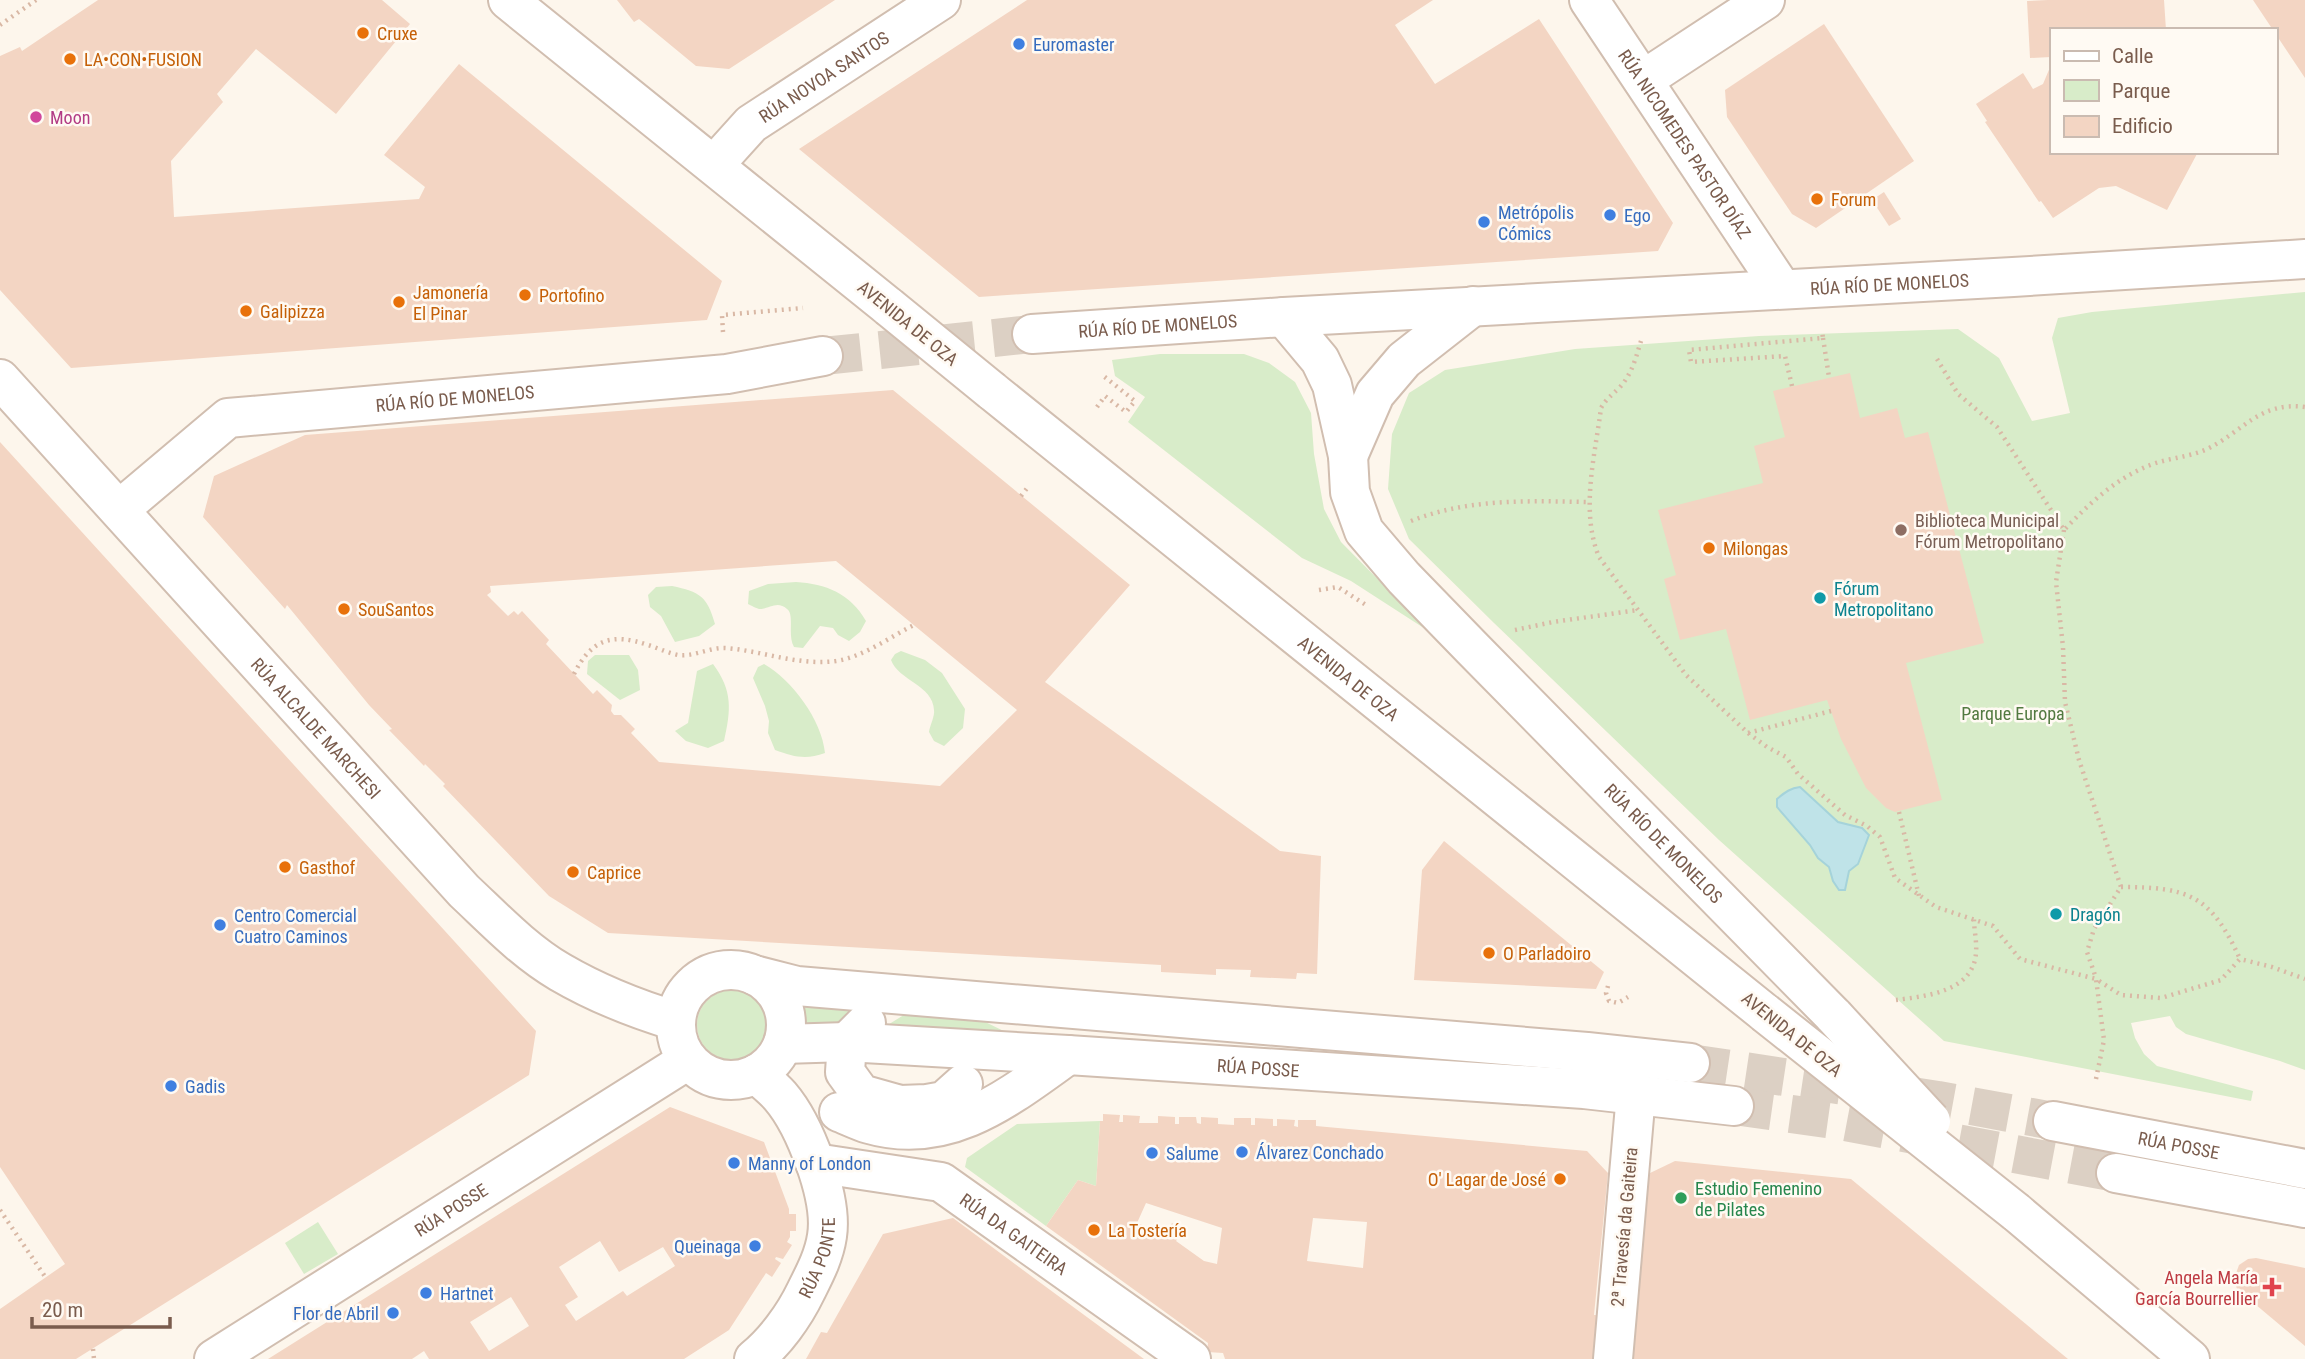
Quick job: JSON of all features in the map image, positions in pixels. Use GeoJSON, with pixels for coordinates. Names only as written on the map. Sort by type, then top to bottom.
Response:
{"type":"FeatureCollection","features":[{"type":"Feature","properties":{"kind":"street","name":"AVENIDA DE OZA"},"geometry":{"type":"LineString","coordinates":[[508,0],[1765,1013],[2016,1212],[2190,1359]]}},
{"type":"Feature","properties":{"kind":"street","name":"RÚA NOVOA SANTOS"},"geometry":{"type":"LineString","coordinates":[[714,165],[751,124],[941,0]]}},
{"type":"Feature","properties":{"kind":"street","name":"RÚA NICOMEDES PASTOR DÍAZ"},"geometry":{"type":"LineString","coordinates":[[1589,0],[1782,289]]}},
{"type":"Feature","properties":{"kind":"street"},"geometry":{"type":"LineString","coordinates":[[1643,80],[1765,0]]}},
{"type":"Feature","properties":{"kind":"street","name":"RÚA RÍO DE MONELOS"},"geometry":{"type":"LineString","coordinates":[[1032,334],[1284,317],[2013,278],[2305,259]]}},
{"type":"Feature","properties":{"kind":"street","name":"RÚA RÍO DE MONELOS"},"geometry":{"type":"LineString","coordinates":[[1348,456],[1374,394],[1404,360],[1474,306]]}},
{"type":"Feature","properties":{"kind":"street","name":"RÚA RÍO DE MONELOS"},"geometry":{"type":"LineString","coordinates":[[1284,317],[1320,360],[1332,385],[1348,456],[1350,492],[1364,531],[1404,578],[1834,1016],[2016,1212]]}},
{"type":"Feature","properties":{"kind":"street","name":"RÚA RÍO DE MONELOS"},"geometry":{"type":"LineString","coordinates":[[120,509],[228,418],[727,374],[824,356]]}},
{"type":"Feature","properties":{"kind":"street","name":"RÚA ALCALDE MARCHESI"},"geometry":{"type":"LineString","coordinates":[[0,379],[446,872],[508,933],[559,972],[616,1000],[676,1021]]}},
{"type":"Feature","properties":{"kind":"street"},"geometry":{"type":"LineString","coordinates":[[754,975],[778,997],[786,1028],[783,1044],[768,1066],[756,1074],[742,1079],[712,1077],[688,1060],[681,1048],[676,1021],[679,1006],[686,993],[710,974],[724,971],[740,971],[797,986],[1690,1063]]}},
{"type":"Feature","properties":{"kind":"street"},"geometry":{"type":"LineString","coordinates":[[940,998],[896,1005],[869,1020],[847,1042],[845,1072],[861,1094],[900,1105],[944,1101],[963,1084]]}},
{"type":"Feature","properties":{"kind":"street","name":"RÚA POSSE"},"geometry":{"type":"LineString","coordinates":[[783,1044],[847,1042],[1069,1055],[1584,1089],[1734,1106]]}},
{"type":"Feature","properties":{"kind":"street"},"geometry":{"type":"LineString","coordinates":[[839,1112],[870,1125],[904,1129],[940,1127],[972,1118],[1013,1095],[1069,1055]]}},
{"type":"Feature","properties":{"kind":"street","name":"RÚA POSSE"},"geometry":{"type":"LineString","coordinates":[[215,1359],[688,1060]]}},
{"type":"Feature","properties":{"kind":"street","name":"RÚA PONTE"},"geometry":{"type":"LineString","coordinates":[[754,1359],[765,1350],[799,1307],[824,1255],[828,1233],[827,1210],[815,1163],[803,1133],[781,1097],[756,1074]]}},
{"type":"Feature","properties":{"kind":"street","name":"2ª Travesía da Gaiteira"},"geometry":{"type":"LineString","coordinates":[[1613,1359],[1636,1094]]}},
{"type":"Feature","properties":{"kind":"street","name":"RÚA POSSE"},"geometry":{"type":"LineString","coordinates":[[2053,1121],[2305,1169]]}},
{"type":"Feature","properties":{"kind":"street","name":"RÚA DA GAITEIRA"},"geometry":{"type":"LineString","coordinates":[[815,1163],[941,1182],[1191,1359]]}},
{"type":"Feature","properties":{"kind":"street"},"geometry":{"type":"LineString","coordinates":[[2116,1173],[2305,1208]]}},
{"type":"Feature","properties":{"kind":"path"},"geometry":{"type":"LineString","coordinates":[[0,25],[36,0]]}},
{"type":"Feature","properties":{"kind":"path"},"geometry":{"type":"LineString","coordinates":[[722,314],[803,308]]}},
{"type":"Feature","properties":{"kind":"path"},"geometry":{"type":"LineString","coordinates":[[1822,324],[1829,377]]}},
{"type":"Feature","properties":{"kind":"path"},"geometry":{"type":"LineString","coordinates":[[1643,337],[1634,366],[1620,386],[1606,398],[1601,408],[1590,502],[1592,539],[1599,557],[1686,675],[1748,733],[1786,757],[1798,774],[1845,816],[1867,826],[1880,837],[1895,878],[1936,907],[1993,926],[2020,959],[2096,979],[2121,995],[2161,998],[2221,980],[2240,959]]}},
{"type":"Feature","properties":{"kind":"path"},"geometry":{"type":"LineString","coordinates":[[1792,386],[1785,356],[1691,362],[1689,350],[1823,338]]}},
{"type":"Feature","properties":{"kind":"path"},"geometry":{"type":"LineString","coordinates":[[1937,359],[1958,394],[1997,427],[2064,530]]}},
{"type":"Feature","properties":{"kind":"path"},"geometry":{"type":"LineString","coordinates":[[1097,407],[1105,396],[1126,412],[1135,401],[1101,374]]}},
{"type":"Feature","properties":{"kind":"path"},"geometry":{"type":"LineString","coordinates":[[2096,1079],[2104,1040],[2096,979],[2087,951],[2094,929],[2120,887],[2079,760],[2065,702],[2056,582],[2064,530],[2095,498],[2135,472],[2155,463],[2206,449],[2272,408],[2290,405],[2305,407]]}},
{"type":"Feature","properties":{"kind":"path"},"geometry":{"type":"LineString","coordinates":[[1021,496],[1028,487]]}},
{"type":"Feature","properties":{"kind":"path"},"geometry":{"type":"LineString","coordinates":[[1404,524],[1438,510],[1487,503],[1590,502]]}},
{"type":"Feature","properties":{"kind":"path"},"geometry":{"type":"LineString","coordinates":[[1503,633],[1553,622],[1638,610]]}},
{"type":"Feature","properties":{"kind":"path"},"geometry":{"type":"LineString","coordinates":[[575,674],[583,657],[594,645],[626,639],[679,655],[723,648],[799,661],[839,661],[914,625]]}},
{"type":"Feature","properties":{"kind":"path"},"geometry":{"type":"LineString","coordinates":[[1748,733],[1831,711]]}},
{"type":"Feature","properties":{"kind":"path"},"geometry":{"type":"LineString","coordinates":[[1899,811],[1919,896]]}},
{"type":"Feature","properties":{"kind":"path"},"geometry":{"type":"LineString","coordinates":[[2120,887],[2154,887],[2178,891],[2198,899],[2220,920],[2240,959],[2305,979]]}},
{"type":"Feature","properties":{"kind":"path"},"geometry":{"type":"LineString","coordinates":[[1896,1000],[1927,996],[1955,987],[1969,971],[1976,956],[1974,919]]}},
{"type":"Feature","properties":{"kind":"path"},"geometry":{"type":"LineString","coordinates":[[1608,986],[1606,993],[1609,1000],[1618,1003],[1628,997]]}},
{"type":"Feature","properties":{"kind":"path"},"geometry":{"type":"LineString","coordinates":[[0,1210],[46,1278]]}},
{"type":"Feature","properties":{"kind":"path"},"geometry":{"type":"LineString","coordinates":[[93,1349],[94,1359]]}},
{"type":"Feature","properties":{"kind":"green space","name":"Parque Europa"},"geometry":{"type":"Polygon","coordinates":[[[2305,292],[2305,1070],[2186,1034],[2176,1027],[2170,1016],[2131,1023],[2135,1038],[2144,1054],[2157,1066],[2253,1091],[2251,1101],[1944,1041],[1719,840],[1409,539],[1388,489],[1392,434],[1409,393],[1445,370],[1575,349],[1759,336],[1958,329],[1999,358],[2032,421],[2070,413],[2052,338],[2058,318],[2092,312],[2305,292]]]}},
{"type":"Feature","properties":{"kind":"green space"},"geometry":{"type":"Polygon","coordinates":[[[1160,354],[1244,354],[1269,363],[1295,382],[1311,413],[1314,454],[1324,509],[1341,542],[1430,632],[1351,581],[1302,558],[1128,422],[1145,397],[1115,376],[1112,360],[1160,354]]]}},
{"type":"Feature","properties":{"kind":"green space"},"geometry":{"type":"Polygon","coordinates":[[[796,582],[827,588],[853,603],[866,621],[860,632],[849,641],[838,635],[833,628],[820,626],[803,648],[794,647],[787,609],[777,605],[759,609],[748,604],[749,591],[768,584],[796,582]]]}},
{"type":"Feature","properties":{"kind":"green space"},"geometry":{"type":"Polygon","coordinates":[[[672,586],[701,597],[709,607],[715,624],[699,636],[675,642],[661,616],[650,607],[648,595],[656,587],[672,586]]]}},
{"type":"Feature","properties":{"kind":"green space"},"geometry":{"type":"Polygon","coordinates":[[[901,651],[925,660],[942,673],[965,709],[963,728],[944,746],[934,741],[929,732],[934,712],[928,695],[901,673],[891,660],[901,651]]]}},
{"type":"Feature","properties":{"kind":"green space"},"geometry":{"type":"Polygon","coordinates":[[[595,655],[629,655],[638,670],[640,690],[620,700],[587,674],[588,661],[595,655]]]}},
{"type":"Feature","properties":{"kind":"green space"},"geometry":{"type":"Polygon","coordinates":[[[713,664],[724,683],[729,710],[724,741],[708,748],[686,741],[675,731],[688,723],[697,671],[713,664]]]}},
{"type":"Feature","properties":{"kind":"green space"},"geometry":{"type":"Polygon","coordinates":[[[764,664],[785,680],[804,702],[818,727],[825,753],[800,757],[775,750],[768,733],[769,721],[765,706],[753,678],[758,667],[764,664]]]}},
{"type":"Feature","properties":{"kind":"green space"},"geometry":{"type":"Polygon","coordinates":[[[732,990],[751,996],[761,1006],[767,1025],[761,1044],[751,1054],[732,1060],[713,1054],[703,1044],[697,1025],[703,1006],[713,996],[732,990]]]}},
{"type":"Feature","properties":{"kind":"green space"},"geometry":{"type":"Polygon","coordinates":[[[797,997],[865,1001],[836,1030],[803,1027],[797,997]]]}},
{"type":"Feature","properties":{"kind":"green space"},"geometry":{"type":"Polygon","coordinates":[[[907,1013],[971,1015],[1024,1041],[878,1031],[907,1013]]]}},
{"type":"Feature","properties":{"kind":"green space"},"geometry":{"type":"Polygon","coordinates":[[[1100,1121],[1096,1186],[1078,1180],[1046,1226],[965,1167],[967,1158],[1017,1124],[1100,1121]]]}},
{"type":"Feature","properties":{"kind":"green space"},"geometry":{"type":"Polygon","coordinates":[[[318,1222],[338,1254],[304,1274],[285,1243],[318,1222]]]}},
{"type":"Feature","properties":{"kind":"water"},"geometry":{"type":"Polygon","coordinates":[[[1800,787],[1838,822],[1862,828],[1869,835],[1858,864],[1849,871],[1845,890],[1839,890],[1829,867],[1818,858],[1777,807],[1777,799],[1800,787]]]}},
{"type":"Feature","properties":{"kind":"building"},"geometry":{"type":"Polygon","coordinates":[[[98,0],[382,0],[410,24],[336,114],[256,49],[217,94],[223,102],[171,161],[174,217],[419,199],[425,187],[384,155],[459,64],[722,281],[707,320],[71,368],[0,290],[0,56],[20,47],[22,51],[98,0]]]}},
{"type":"Feature","properties":{"kind":"building"},"geometry":{"type":"Polygon","coordinates":[[[617,0],[835,0],[729,69],[696,66],[639,19],[634,22],[617,0]]]}},
{"type":"Feature","properties":{"kind":"building"},"geometry":{"type":"Polygon","coordinates":[[[1027,0],[1433,0],[1395,25],[1435,84],[1539,19],[1673,223],[1658,251],[979,297],[799,149],[1027,0]]]}},
{"type":"Feature","properties":{"kind":"building"},"geometry":{"type":"Polygon","coordinates":[[[2164,0],[2166,28],[2050,28],[2050,57],[2030,58],[2027,1],[2164,0]]]}},
{"type":"Feature","properties":{"kind":"building"},"geometry":{"type":"Polygon","coordinates":[[[2253,0],[2305,0],[2305,78],[2277,36],[2277,28],[2272,28],[2253,0]]]}},
{"type":"Feature","properties":{"kind":"building"},"geometry":{"type":"Polygon","coordinates":[[[1824,24],[1914,161],[1816,228],[1792,214],[1727,117],[1725,90],[1824,24]]]}},
{"type":"Feature","properties":{"kind":"building"},"geometry":{"type":"Polygon","coordinates":[[[2050,67],[2050,154],[2197,154],[2167,210],[2116,186],[2099,188],[2053,218],[2041,201],[2039,202],[1985,122],[1987,121],[1976,104],[2023,73],[2033,89],[2043,84],[2050,67]]]}},
{"type":"Feature","properties":{"kind":"building"},"geometry":{"type":"Polygon","coordinates":[[[1884,192],[1901,219],[1889,226],[1872,200],[1884,192]]]}},
{"type":"Feature","properties":{"kind":"building","name":"Fórum Metropolitano"},"geometry":{"type":"Polygon","coordinates":[[[1850,373],[1860,418],[1897,408],[1905,438],[1928,432],[1984,643],[1906,663],[1942,800],[1895,812],[1886,808],[1866,788],[1841,739],[1827,700],[1750,720],[1726,629],[1680,640],[1664,579],[1676,575],[1658,510],[1763,483],[1754,446],[1785,437],[1773,391],[1850,373]]]}},
{"type":"Feature","properties":{"kind":"building"},"geometry":{"type":"Polygon","coordinates":[[[893,390],[1130,585],[1045,682],[1280,851],[1321,856],[1317,974],[1297,973],[1296,979],[1250,977],[1251,970],[1216,969],[1216,975],[1161,972],[1161,965],[608,933],[549,896],[443,786],[445,784],[389,730],[392,729],[287,605],[285,609],[203,517],[214,476],[305,435],[893,390]],[[836,561],[490,586],[491,592],[487,595],[508,616],[514,611],[518,615],[522,611],[549,640],[546,644],[593,694],[597,690],[612,705],[611,711],[614,715],[621,715],[635,729],[631,733],[659,762],[940,786],[1017,710],[836,561]]]}},
{"type":"Feature","properties":{"kind":"building","name":"Centro Comercial Cuatro Caminos"},"geometry":{"type":"Polygon","coordinates":[[[0,442],[536,1031],[529,1075],[76,1359],[0,1359],[0,1309],[65,1264],[0,1167],[0,442]]]}},
{"type":"Feature","properties":{"kind":"building"},"geometry":{"type":"Polygon","coordinates":[[[1444,841],[1604,972],[1596,989],[1414,980],[1422,870],[1444,841]]]}},
{"type":"Feature","properties":{"kind":"building"},"geometry":{"type":"Polygon","coordinates":[[[670,1107],[764,1142],[789,1214],[796,1214],[796,1231],[790,1231],[787,1242],[792,1245],[783,1259],[776,1257],[781,1263],[772,1277],[766,1273],[729,1330],[684,1359],[429,1359],[424,1351],[412,1359],[268,1359],[670,1107]],[[600,1241],[559,1267],[578,1297],[565,1305],[576,1321],[623,1291],[627,1296],[675,1266],[663,1247],[619,1272],[600,1241]],[[511,1297],[470,1322],[489,1351],[529,1326],[511,1297]]]}},
{"type":"Feature","properties":{"kind":"building"},"geometry":{"type":"Polygon","coordinates":[[[1103,1114],[1120,1115],[1119,1122],[1123,1122],[1123,1115],[1140,1116],[1139,1123],[1158,1123],[1158,1116],[1175,1117],[1175,1124],[1179,1124],[1179,1117],[1196,1117],[1197,1123],[1201,1124],[1201,1117],[1218,1118],[1218,1124],[1234,1125],[1234,1118],[1251,1118],[1251,1125],[1255,1125],[1255,1118],[1273,1119],[1273,1126],[1277,1126],[1277,1119],[1295,1120],[1294,1126],[1298,1127],[1298,1120],[1316,1120],[1316,1126],[1587,1151],[1608,1173],[1594,1315],[1599,1315],[1595,1359],[1225,1359],[1223,1353],[1207,1352],[1208,1343],[1046,1226],[1078,1180],[1096,1186],[1100,1121],[1103,1121],[1103,1114]],[[1146,1203],[1137,1223],[1166,1233],[1172,1223],[1183,1231],[1176,1241],[1204,1261],[1217,1264],[1222,1228],[1146,1203]],[[1313,1218],[1307,1261],[1363,1268],[1367,1222],[1313,1218]]]}},
{"type":"Feature","properties":{"kind":"building"},"geometry":{"type":"Polygon","coordinates":[[[1675,1161],[1851,1179],[2068,1359],[1633,1359],[1648,1174],[1675,1161]]]}},
{"type":"Feature","properties":{"kind":"building"},"geometry":{"type":"Polygon","coordinates":[[[953,1218],[1144,1359],[806,1359],[821,1332],[827,1333],[883,1234],[953,1218]]]}},
{"type":"Feature","properties":{"kind":"building"},"geometry":{"type":"Polygon","coordinates":[[[2256,1258],[2305,1268],[2305,1346],[2237,1289],[2234,1279],[2239,1265],[2248,1259],[2256,1258]]]}},
{"type":"Feature","properties":{"kind":"tunnel"},"geometry":{"type":"LineString","coordinates":[[823,356],[1032,334]]}},
{"type":"Feature","properties":{"kind":"tunnel"},"geometry":{"type":"LineString","coordinates":[[1690,1063],[1938,1100],[2053,1121]]}},
{"type":"Feature","properties":{"kind":"tunnel"},"geometry":{"type":"LineString","coordinates":[[1734,1106],[1834,1120],[2116,1173]]}},
{"type":"Feature","properties":{"kind":"place","name":"Cruxe"},"geometry":{"type":"Point","coordinates":[363,33]}},
{"type":"Feature","properties":{"kind":"place","name":"Euromaster"},"geometry":{"type":"Point","coordinates":[1019,44]}},
{"type":"Feature","properties":{"kind":"place","name":"LA•CON•FUSION"},"geometry":{"type":"Point","coordinates":[70,59]}},
{"type":"Feature","properties":{"kind":"place","name":"Moon"},"geometry":{"type":"Point","coordinates":[36,117]}},
{"type":"Feature","properties":{"kind":"place","name":"Forum"},"geometry":{"type":"Point","coordinates":[1817,199]}},
{"type":"Feature","properties":{"kind":"place","name":"Ego"},"geometry":{"type":"Point","coordinates":[1610,215]}},
{"type":"Feature","properties":{"kind":"place","name":"Metrópolis Cómics"},"geometry":{"type":"Point","coordinates":[1484,222]}},
{"type":"Feature","properties":{"kind":"place","name":"Portofino"},"geometry":{"type":"Point","coordinates":[525,295]}},
{"type":"Feature","properties":{"kind":"place","name":"Jamonería El Pinar"},"geometry":{"type":"Point","coordinates":[399,302]}},
{"type":"Feature","properties":{"kind":"place","name":"Galipizza"},"geometry":{"type":"Point","coordinates":[246,311]}},
{"type":"Feature","properties":{"kind":"place","name":"Biblioteca Municipal Fórum Metropolitano"},"geometry":{"type":"Point","coordinates":[1901,530]}},
{"type":"Feature","properties":{"kind":"place","name":"Milongas"},"geometry":{"type":"Point","coordinates":[1709,548]}},
{"type":"Feature","properties":{"kind":"place","name":"Fórum Metropolitano"},"geometry":{"type":"Point","coordinates":[1820,598]}},
{"type":"Feature","properties":{"kind":"place","name":"SouSantos"},"geometry":{"type":"Point","coordinates":[344,609]}},
{"type":"Feature","properties":{"kind":"place","name":"Gasthof"},"geometry":{"type":"Point","coordinates":[285,867]}},
{"type":"Feature","properties":{"kind":"place","name":"Caprice"},"geometry":{"type":"Point","coordinates":[573,872]}},
{"type":"Feature","properties":{"kind":"place","name":"Dragón"},"geometry":{"type":"Point","coordinates":[2056,914]}},
{"type":"Feature","properties":{"kind":"place","name":"Centro Comercial Cuatro Caminos"},"geometry":{"type":"Point","coordinates":[220,925]}},
{"type":"Feature","properties":{"kind":"place","name":"O Parladoiro"},"geometry":{"type":"Point","coordinates":[1489,953]}},
{"type":"Feature","properties":{"kind":"place","name":"Gadis"},"geometry":{"type":"Point","coordinates":[171,1086]}},
{"type":"Feature","properties":{"kind":"place","name":"Álvarez Conchado"},"geometry":{"type":"Point","coordinates":[1242,1152]}},
{"type":"Feature","properties":{"kind":"place","name":"Salume"},"geometry":{"type":"Point","coordinates":[1152,1153]}},
{"type":"Feature","properties":{"kind":"place","name":"Manny of London"},"geometry":{"type":"Point","coordinates":[734,1163]}},
{"type":"Feature","properties":{"kind":"place","name":"O' Lagar de José"},"geometry":{"type":"Point","coordinates":[1560,1179]}},
{"type":"Feature","properties":{"kind":"place","name":"Estudio Femenino de Pilates"},"geometry":{"type":"Point","coordinates":[1681,1198]}},
{"type":"Feature","properties":{"kind":"place","name":"La Tostería"},"geometry":{"type":"Point","coordinates":[1094,1230]}},
{"type":"Feature","properties":{"kind":"place","name":"Queinaga"},"geometry":{"type":"Point","coordinates":[755,1246]}},
{"type":"Feature","properties":{"kind":"place","name":"Angela María García Bourrellier"},"geometry":{"type":"Point","coordinates":[2272,1287]}},
{"type":"Feature","properties":{"kind":"place","name":"Hartnet"},"geometry":{"type":"Point","coordinates":[426,1293]}},
{"type":"Feature","properties":{"kind":"place","name":"Flor de Abril"},"geometry":{"type":"Point","coordinates":[393,1313]}}]}
